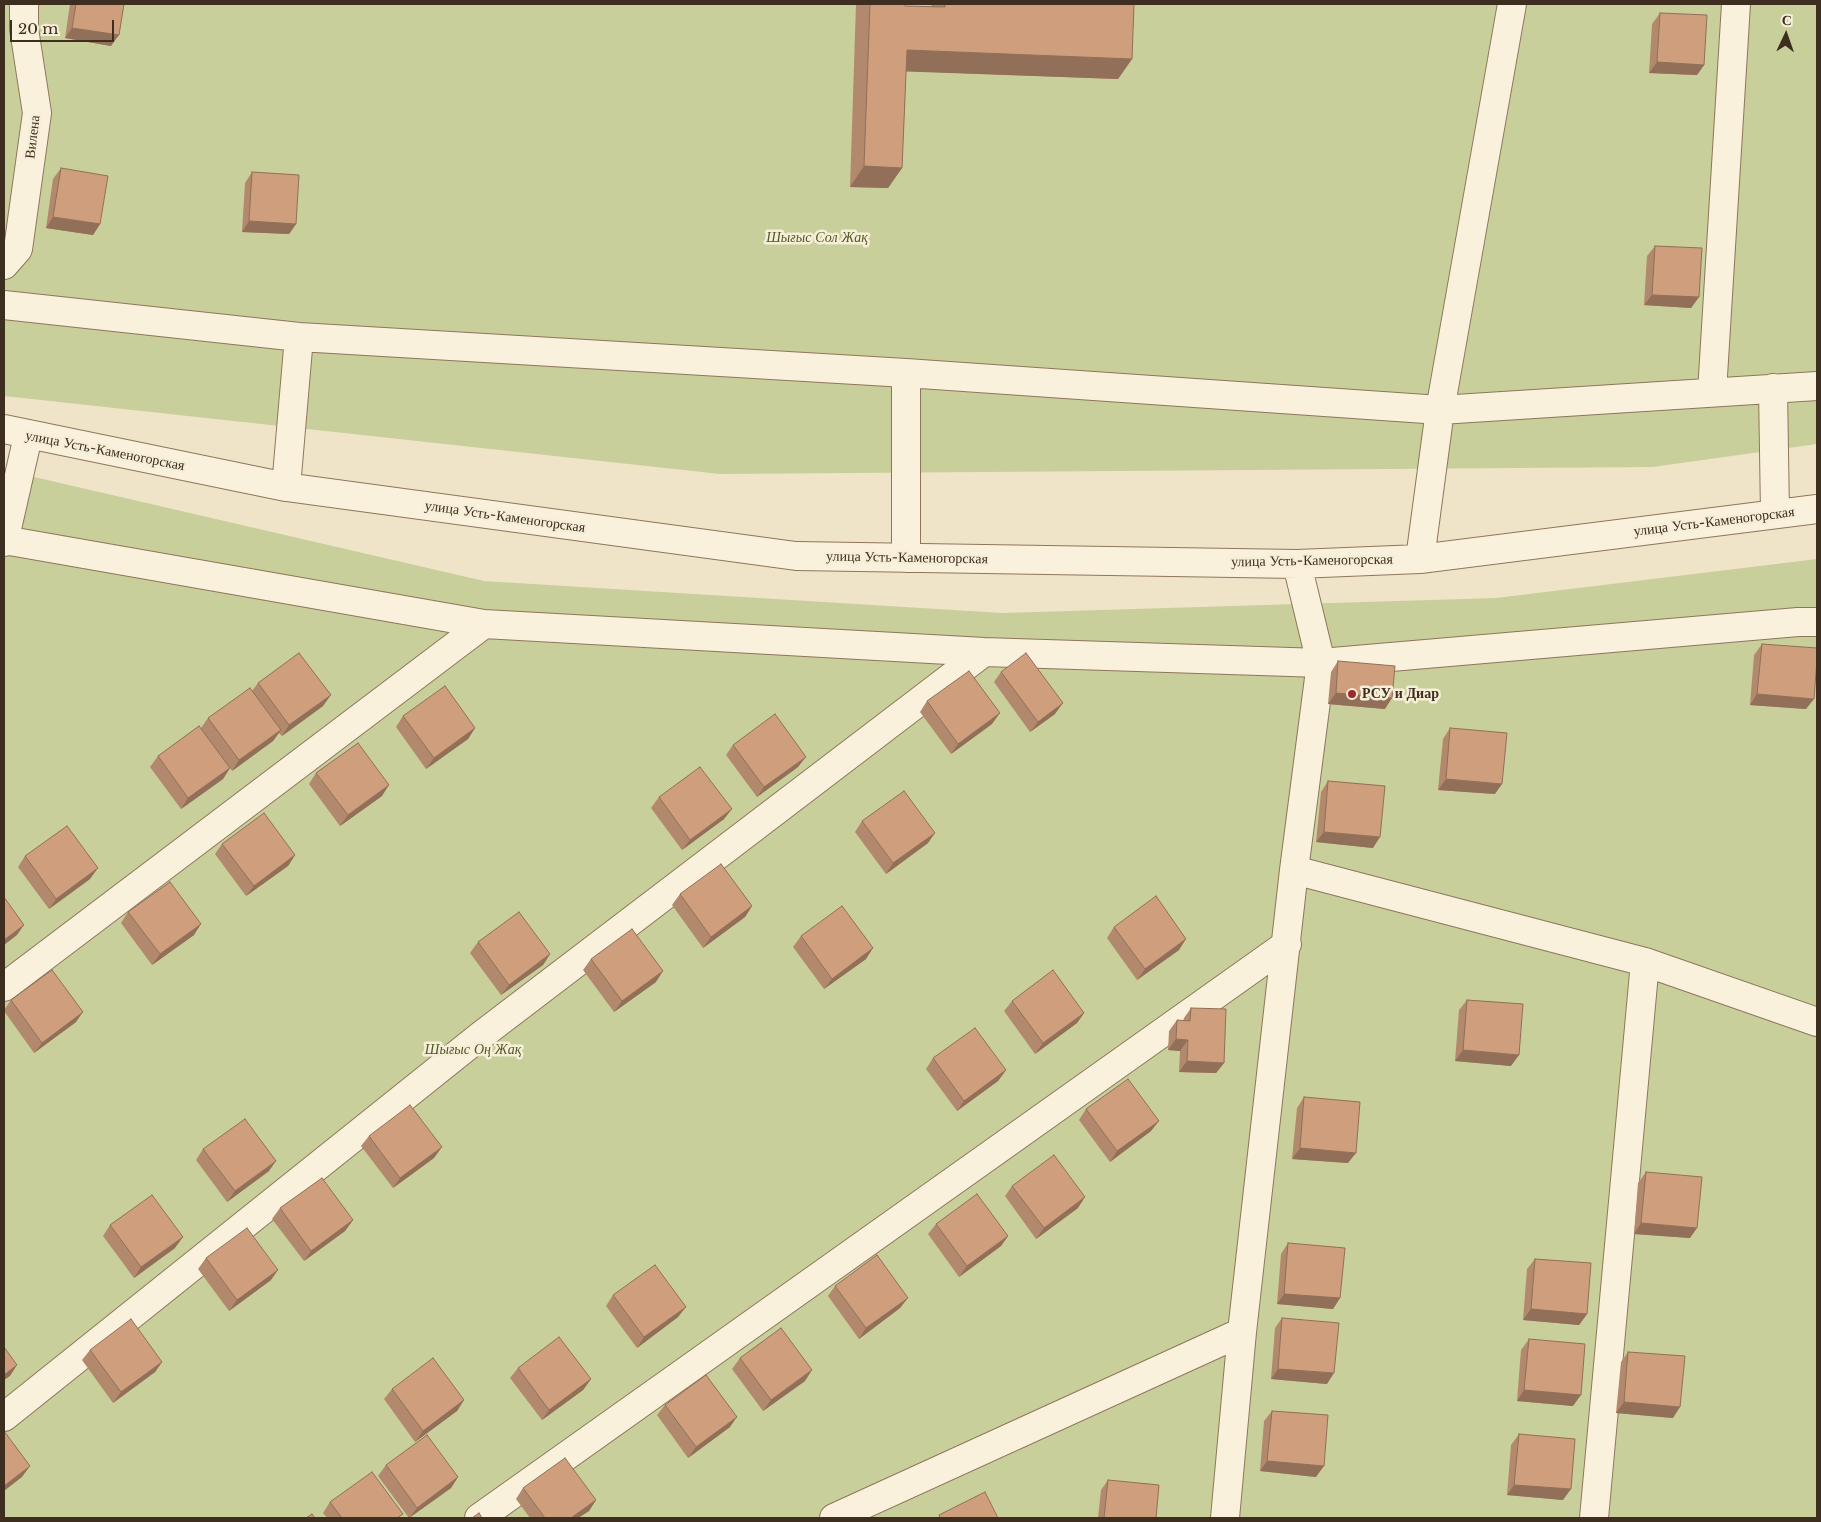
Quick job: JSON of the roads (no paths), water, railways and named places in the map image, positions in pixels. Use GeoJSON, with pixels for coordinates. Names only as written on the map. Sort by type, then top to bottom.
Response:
{"type":"FeatureCollection","features":[{"type":"Feature","properties":{"kind":"street","name":"Вилена"},"geometry":{"type":"LineString","coordinates":[[4,265],[18,249],[37,113],[24,29],[24,4]]}},
{"type":"Feature","properties":{"kind":"street"},"geometry":{"type":"LineString","coordinates":[[1420,559],[1440,410],[1512,4]]}},
{"type":"Feature","properties":{"kind":"street"},"geometry":{"type":"LineString","coordinates":[[1712,392],[1736,4]]}},
{"type":"Feature","properties":{"kind":"street"},"geometry":{"type":"LineString","coordinates":[[4,305],[300,337],[906,373],[1440,410],[1817,386]]}},
{"type":"Feature","properties":{"kind":"street"},"geometry":{"type":"LineString","coordinates":[[286,487],[300,337]]}},
{"type":"Feature","properties":{"kind":"street"},"geometry":{"type":"LineString","coordinates":[[906,373],[906,558]]}},
{"type":"Feature","properties":{"kind":"street"},"geometry":{"type":"LineString","coordinates":[[1773,388],[1775,514]]}},
{"type":"Feature","properties":{"kind":"street"},"geometry":{"type":"LineString","coordinates":[[16,433],[4,541],[484,624],[984,652],[1321,663],[1798,622],[1817,622]]}},
{"type":"Feature","properties":{"kind":"street","name":"улица Усть-Каменогорская"},"geometry":{"type":"LineString","coordinates":[[16,433],[286,487],[796,556],[1297,564],[1420,559],[1817,509]]}},
{"type":"Feature","properties":{"kind":"street"},"geometry":{"type":"LineString","coordinates":[[1225,1518],[1242,1332],[1294,870],[1321,663],[1297,564]]}},
{"type":"Feature","properties":{"kind":"street"},"geometry":{"type":"LineString","coordinates":[[4,987],[484,624]]}},
{"type":"Feature","properties":{"kind":"street"},"geometry":{"type":"LineString","coordinates":[[4,1417],[479,1037],[984,652]]}},
{"type":"Feature","properties":{"kind":"street"},"geometry":{"type":"LineString","coordinates":[[1294,870],[1645,962],[1817,1022]]}},
{"type":"Feature","properties":{"kind":"street"},"geometry":{"type":"LineString","coordinates":[[479,1518],[1287,944]]}},
{"type":"Feature","properties":{"kind":"street"},"geometry":{"type":"LineString","coordinates":[[1594,1518],[1645,962]]}},
{"type":"Feature","properties":{"kind":"street"},"geometry":{"type":"LineString","coordinates":[[834,1518],[1242,1332]]}},
{"type":"Feature","properties":{"kind":"place","name":"РСУ и Диар"},"geometry":{"type":"Point","coordinates":[1352,694]}},
{"type":"Feature","properties":{"kind":"park label","name":"Шығыс Сол Жақ"},"geometry":{"type":"Point","coordinates":[817,238]}},
{"type":"Feature","properties":{"kind":"park label","name":"Шығыс Оң Жақ"},"geometry":{"type":"Point","coordinates":[473,1050]}}]}
